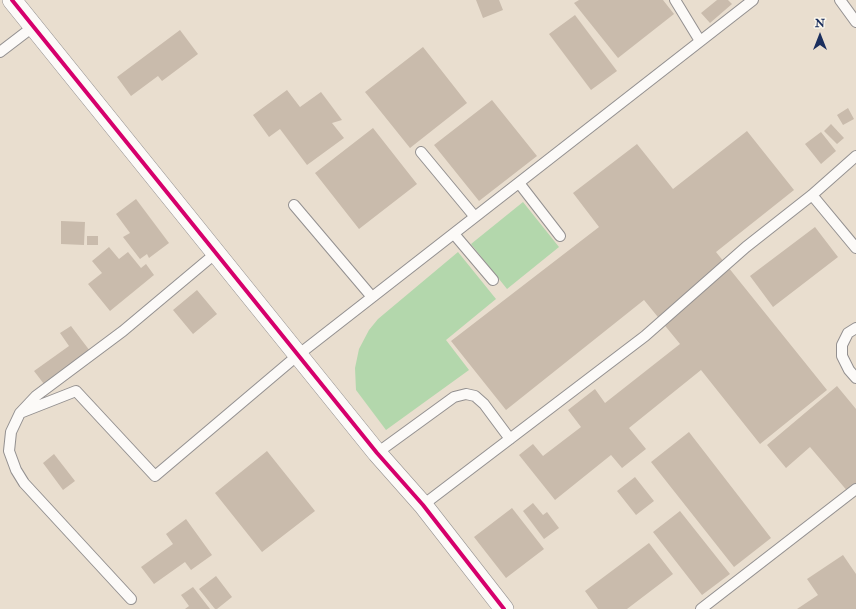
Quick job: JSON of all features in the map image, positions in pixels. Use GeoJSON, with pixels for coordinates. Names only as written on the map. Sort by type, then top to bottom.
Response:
{"type":"FeatureCollection","features":[{"type":"Feature","properties":{"kind":"street"},"geometry":{"type":"LineString","coordinates":[[12,0],[377,453],[423,505],[504,609]]}},
{"type":"Feature","properties":{"kind":"lane"},"geometry":{"type":"LineString","coordinates":[[674,0],[700,41]]}},
{"type":"Feature","properties":{"kind":"lane"},"geometry":{"type":"LineString","coordinates":[[20,413],[76,391],[155,476],[298,355],[475,218],[751,0]]}},
{"type":"Feature","properties":{"kind":"lane"},"geometry":{"type":"LineString","coordinates":[[840,0],[856,22]]}},
{"type":"Feature","properties":{"kind":"lane"},"geometry":{"type":"LineString","coordinates":[[0,52],[34,26]]}},
{"type":"Feature","properties":{"kind":"lane"},"geometry":{"type":"LineString","coordinates":[[421,152],[475,218]]}},
{"type":"Feature","properties":{"kind":"lane"},"geometry":{"type":"LineString","coordinates":[[423,505],[645,336],[746,247],[812,195],[856,156]]}},
{"type":"Feature","properties":{"kind":"lane"},"geometry":{"type":"LineString","coordinates":[[519,183],[560,236]]}},
{"type":"Feature","properties":{"kind":"lane"},"geometry":{"type":"LineString","coordinates":[[812,195],[855,245]]}},
{"type":"Feature","properties":{"kind":"lane"},"geometry":{"type":"LineString","coordinates":[[294,204],[372,298]]}},
{"type":"Feature","properties":{"kind":"lane"},"geometry":{"type":"LineString","coordinates":[[454,234],[493,280]]}},
{"type":"Feature","properties":{"kind":"lane"},"geometry":{"type":"LineString","coordinates":[[131,599],[24,483],[16,470],[9,451],[11,432],[20,413],[36,396],[123,331],[216,253]]}},
{"type":"Feature","properties":{"kind":"lane"},"geometry":{"type":"LineString","coordinates":[[856,328],[848,333],[842,345],[842,356],[849,370],[856,378]]}},
{"type":"Feature","properties":{"kind":"lane"},"geometry":{"type":"LineString","coordinates":[[377,453],[454,397],[466,394],[476,396],[484,404],[510,439]]}},
{"type":"Feature","properties":{"kind":"lane"},"geometry":{"type":"LineString","coordinates":[[701,609],[856,489]]}},
{"type":"Feature","properties":{"kind":"green space"},"geometry":{"type":"Polygon","coordinates":[[[523,202],[559,247],[507,289],[471,244],[523,202]]]}},
{"type":"Feature","properties":{"kind":"green space"},"geometry":{"type":"Polygon","coordinates":[[[458,252],[496,299],[446,340],[469,370],[386,430],[356,390],[355,368],[359,349],[369,330],[378,319],[458,252]]]}},
{"type":"Feature","properties":{"kind":"building"},"geometry":{"type":"Polygon","coordinates":[[[476,0],[499,0],[503,10],[483,18],[476,0]]]}},
{"type":"Feature","properties":{"kind":"building"},"geometry":{"type":"Polygon","coordinates":[[[579,0],[663,0],[674,14],[618,58],[574,3],[579,0]]]}},
{"type":"Feature","properties":{"kind":"building"},"geometry":{"type":"Polygon","coordinates":[[[717,0],[728,0],[732,4],[710,23],[701,13],[717,0]]]}},
{"type":"Feature","properties":{"kind":"building"},"geometry":{"type":"Polygon","coordinates":[[[575,15],[617,71],[591,90],[549,34],[575,15]]]}},
{"type":"Feature","properties":{"kind":"building"},"geometry":{"type":"Polygon","coordinates":[[[180,30],[198,54],[162,81],[158,76],[131,96],[117,77],[180,30]]]}},
{"type":"Feature","properties":{"kind":"building"},"geometry":{"type":"Polygon","coordinates":[[[423,47],[467,103],[410,148],[365,92],[423,47]]]}},
{"type":"Feature","properties":{"kind":"building"},"geometry":{"type":"Polygon","coordinates":[[[287,90],[300,107],[321,92],[342,120],[332,123],[344,138],[307,165],[280,129],[269,137],[253,115],[287,90]]]}},
{"type":"Feature","properties":{"kind":"building"},"geometry":{"type":"Polygon","coordinates":[[[492,100],[537,156],[479,201],[434,145],[492,100]]]}},
{"type":"Feature","properties":{"kind":"building"},"geometry":{"type":"Polygon","coordinates":[[[848,108],[854,119],[843,125],[837,115],[848,108]]]}},
{"type":"Feature","properties":{"kind":"building"},"geometry":{"type":"Polygon","coordinates":[[[831,124],[844,138],[837,144],[824,131],[831,124]]]}},
{"type":"Feature","properties":{"kind":"building"},"geometry":{"type":"Polygon","coordinates":[[[373,128],[417,184],[359,229],[315,173],[373,128]]]}},
{"type":"Feature","properties":{"kind":"building"},"geometry":{"type":"Polygon","coordinates":[[[747,131],[794,190],[716,252],[827,390],[760,444],[701,370],[629,428],[646,449],[622,468],[611,455],[555,500],[519,455],[533,444],[543,456],[581,427],[568,410],[595,389],[605,403],[680,344],[644,300],[506,410],[451,341],[599,227],[573,193],[637,144],[673,189],[747,131]]]}},
{"type":"Feature","properties":{"kind":"building"},"geometry":{"type":"Polygon","coordinates":[[[821,132],[836,151],[821,164],[805,144],[821,132]]]}},
{"type":"Feature","properties":{"kind":"building"},"geometry":{"type":"Polygon","coordinates":[[[136,199],[169,243],[149,258],[147,254],[140,259],[123,237],[130,233],[116,214],[136,199]]]}},
{"type":"Feature","properties":{"kind":"building"},"geometry":{"type":"Polygon","coordinates":[[[61,221],[85,222],[84,245],[61,244],[61,221]]]}},
{"type":"Feature","properties":{"kind":"building"},"geometry":{"type":"Polygon","coordinates":[[[815,227],[838,257],[773,307],[750,276],[815,227]]]}},
{"type":"Feature","properties":{"kind":"building"},"geometry":{"type":"Polygon","coordinates":[[[87,236],[98,236],[98,245],[87,245],[87,236]]]}},
{"type":"Feature","properties":{"kind":"building"},"geometry":{"type":"Polygon","coordinates":[[[109,247],[119,259],[128,252],[141,268],[146,264],[154,275],[110,311],[88,284],[102,273],[92,261],[109,247]]]}},
{"type":"Feature","properties":{"kind":"building"},"geometry":{"type":"Polygon","coordinates":[[[197,290],[217,314],[193,334],[173,310],[197,290]]]}},
{"type":"Feature","properties":{"kind":"building"},"geometry":{"type":"Polygon","coordinates":[[[71,326],[90,351],[44,384],[34,371],[69,346],[60,333],[71,326]]]}},
{"type":"Feature","properties":{"kind":"building"},"geometry":{"type":"Polygon","coordinates":[[[837,386],[856,409],[856,487],[849,493],[810,447],[786,468],[767,445],[837,386]]]}},
{"type":"Feature","properties":{"kind":"building"},"geometry":{"type":"Polygon","coordinates":[[[689,432],[771,538],[734,567],[651,462],[689,432]]]}},
{"type":"Feature","properties":{"kind":"building"},"geometry":{"type":"Polygon","coordinates":[[[267,451],[315,511],[262,552],[215,493],[267,451]]]}},
{"type":"Feature","properties":{"kind":"building"},"geometry":{"type":"Polygon","coordinates":[[[54,454],[75,481],[63,490],[43,463],[54,454]]]}},
{"type":"Feature","properties":{"kind":"building"},"geometry":{"type":"Polygon","coordinates":[[[635,477],[654,501],[636,515],[617,491],[635,477]]]}},
{"type":"Feature","properties":{"kind":"building"},"geometry":{"type":"Polygon","coordinates":[[[533,503],[543,515],[547,512],[559,528],[544,539],[523,511],[533,503]]]}},
{"type":"Feature","properties":{"kind":"building"},"geometry":{"type":"Polygon","coordinates":[[[512,508],[544,549],[506,578],[474,537],[512,508]]]}},
{"type":"Feature","properties":{"kind":"building"},"geometry":{"type":"Polygon","coordinates":[[[680,511],[730,574],[702,595],[653,532],[680,511]]]}},
{"type":"Feature","properties":{"kind":"building"},"geometry":{"type":"Polygon","coordinates":[[[186,519],[212,555],[191,570],[185,562],[154,584],[141,567],[173,544],[166,534],[186,519]]]}},
{"type":"Feature","properties":{"kind":"building"},"geometry":{"type":"Polygon","coordinates":[[[649,543],[673,574],[627,609],[598,609],[585,591],[649,543]]]}},
{"type":"Feature","properties":{"kind":"building"},"geometry":{"type":"Polygon","coordinates":[[[843,555],[856,574],[856,609],[797,609],[818,595],[807,579],[843,555]]]}},
{"type":"Feature","properties":{"kind":"building"},"geometry":{"type":"Polygon","coordinates":[[[216,576],[232,597],[215,609],[199,589],[216,576]]]}},
{"type":"Feature","properties":{"kind":"building"},"geometry":{"type":"Polygon","coordinates":[[[193,587],[210,609],[185,609],[189,606],[181,595],[193,587]]]}},
{"type":"Feature","properties":{"kind":"cycle path"},"geometry":{"type":"LineString","coordinates":[[12,0],[377,453],[423,505],[504,609]]}}]}
